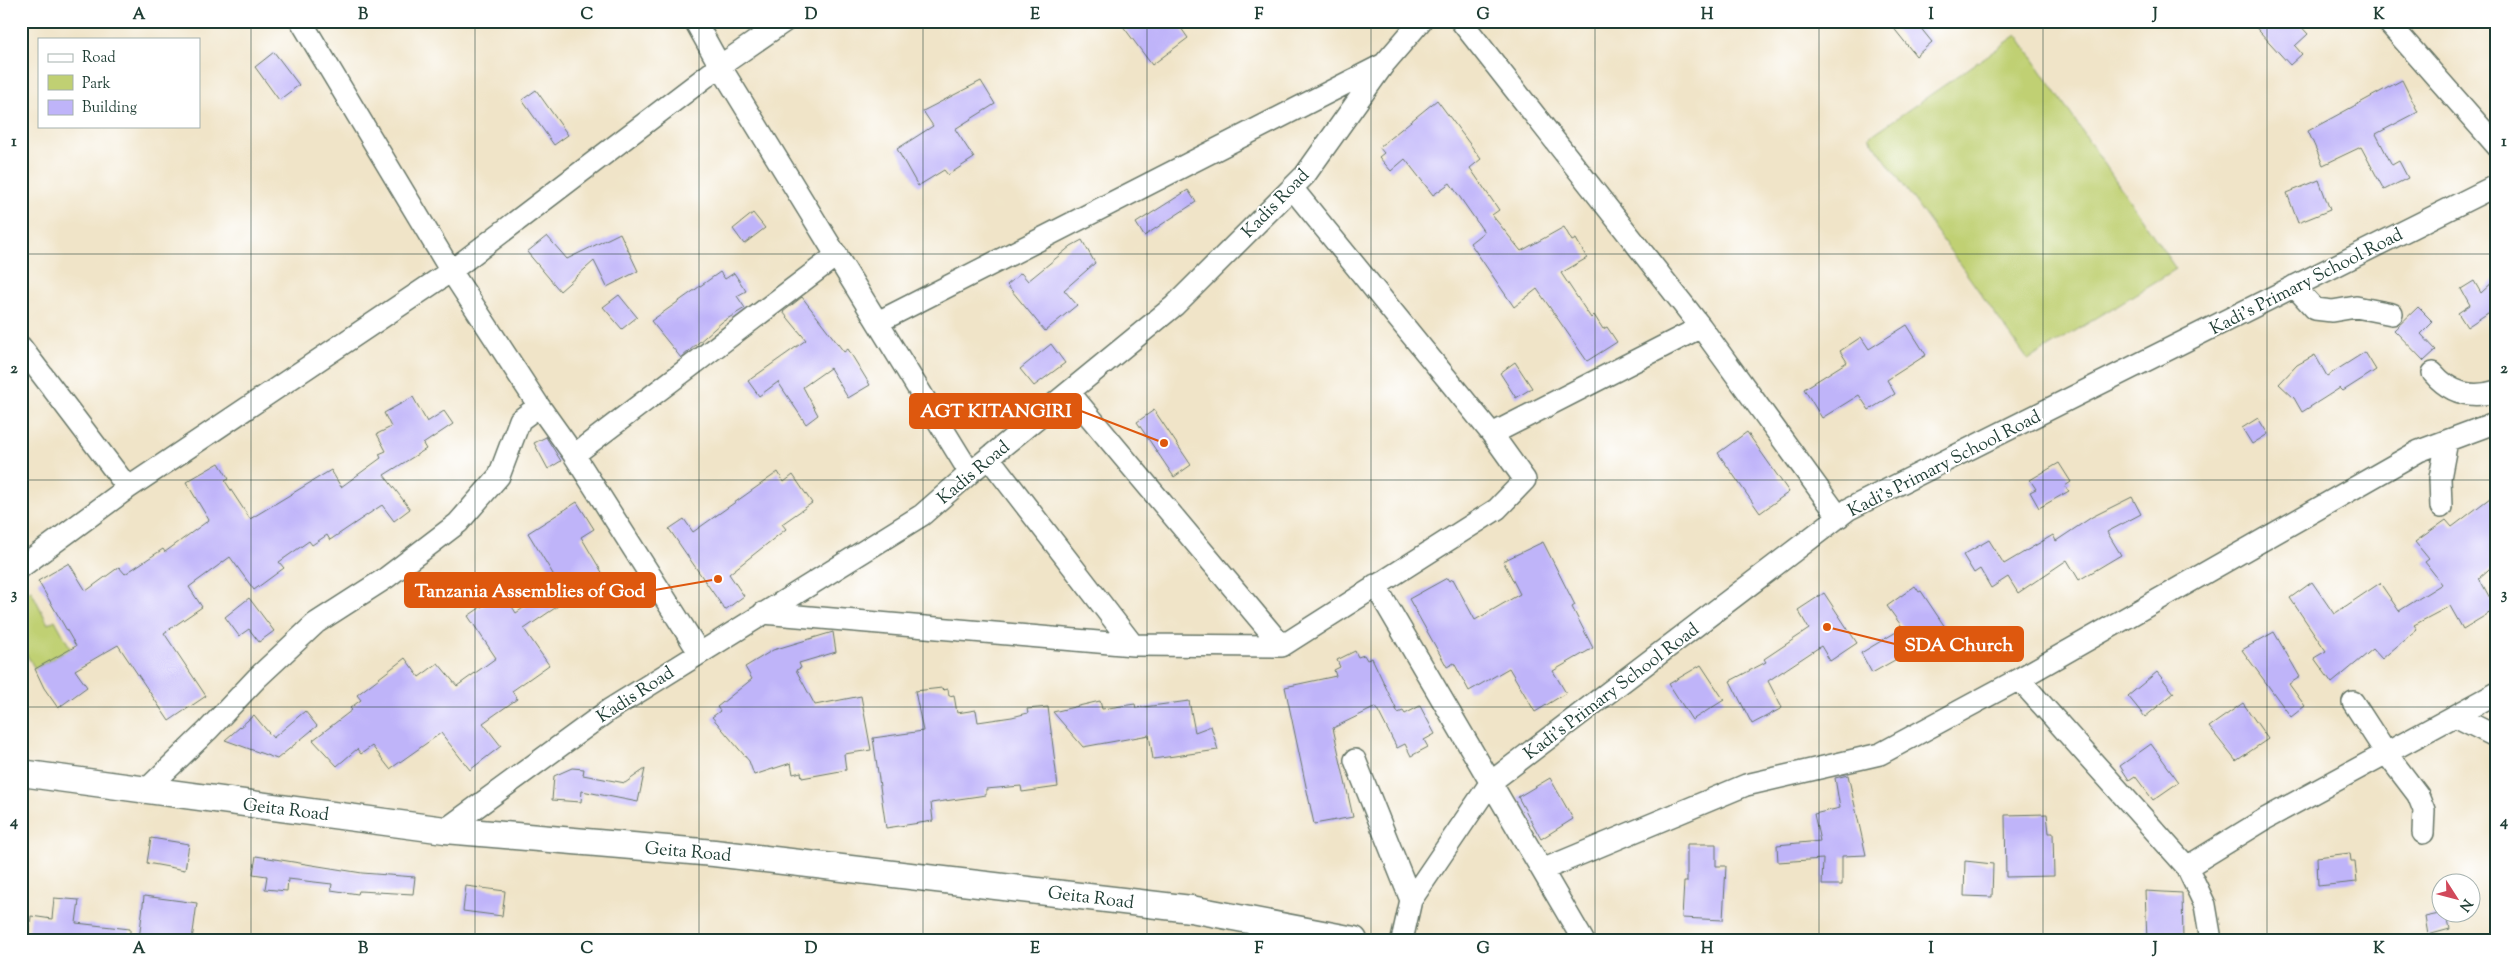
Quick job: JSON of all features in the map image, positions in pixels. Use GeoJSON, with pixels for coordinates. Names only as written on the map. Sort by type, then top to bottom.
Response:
{"type":"FeatureCollection","features":[{"type":"Feature","properties":{"kind":"main road","name":"Geita Road"},"geometry":{"type":"LineString","coordinates":[[21,773],[445,830],[714,853],[1191,909],[1354,940]]}},
{"type":"Feature","properties":{"kind":"street"},"geometry":{"type":"LineString","coordinates":[[301,21],[451,271],[539,406],[574,455],[699,652]]}},
{"type":"Feature","properties":{"kind":"street"},"geometry":{"type":"LineString","coordinates":[[695,21],[720,66],[970,473]]}},
{"type":"Feature","properties":{"kind":"street"},"geometry":{"type":"LineString","coordinates":[[21,567],[128,488],[451,271],[720,66],[785,21]]}},
{"type":"Feature","properties":{"kind":"street","name":"Kadis Road"},"geometry":{"type":"LineString","coordinates":[[445,830],[609,710],[699,652],[922,515],[970,473],[1174,306],[1304,176],[1384,64],[1421,21]]}},
{"type":"Feature","properties":{"kind":"street"},"geometry":{"type":"LineString","coordinates":[[1461,21],[1700,327],[1839,517]]}},
{"type":"Feature","properties":{"kind":"street"},"geometry":{"type":"LineString","coordinates":[[2387,21],[2497,146]]}},
{"type":"Feature","properties":{"kind":"street"},"geometry":{"type":"LineString","coordinates":[[878,322],[1384,64]]}},
{"type":"Feature","properties":{"kind":"street","name":"Kadi's Primary School Road"},"geometry":{"type":"LineString","coordinates":[[1402,940],[1411,900],[1491,782],[1849,509],[2497,185]]}},
{"type":"Feature","properties":{"kind":"street"},"geometry":{"type":"LineString","coordinates":[[763,613],[1133,645],[1282,646],[1497,509],[1525,480],[1492,434],[1292,188]]}},
{"type":"Feature","properties":{"kind":"street"},"geometry":{"type":"LineString","coordinates":[[574,455],[837,255]]}},
{"type":"Feature","properties":{"kind":"street"},"geometry":{"type":"LineString","coordinates":[[2294,286],[2315,309],[2332,311],[2356,308],[2392,314]]}},
{"type":"Feature","properties":{"kind":"street"},"geometry":{"type":"LineString","coordinates":[[1492,434],[1700,327]]}},
{"type":"Feature","properties":{"kind":"street"},"geometry":{"type":"LineString","coordinates":[[21,347],[128,488]]}},
{"type":"Feature","properties":{"kind":"street"},"geometry":{"type":"LineString","coordinates":[[2433,373],[2443,385],[2466,394],[2485,395],[2497,391]]}},
{"type":"Feature","properties":{"kind":"street"},"geometry":{"type":"LineString","coordinates":[[1069,392],[1282,646]]}},
{"type":"Feature","properties":{"kind":"street"},"geometry":{"type":"LineString","coordinates":[[145,790],[208,730],[257,678],[316,623],[386,578],[458,523],[499,476],[520,420],[539,406]]}},
{"type":"Feature","properties":{"kind":"street"},"geometry":{"type":"LineString","coordinates":[[1542,870],[1746,785],[1880,754],[2019,679],[2419,451],[2497,422]]}},
{"type":"Feature","properties":{"kind":"street"},"geometry":{"type":"LineString","coordinates":[[2441,507],[2440,478],[2446,441]]}},
{"type":"Feature","properties":{"kind":"street"},"geometry":{"type":"LineString","coordinates":[[989,458],[1133,645]]}},
{"type":"Feature","properties":{"kind":"street"},"geometry":{"type":"LineString","coordinates":[[1374,586],[1584,940]]}},
{"type":"Feature","properties":{"kind":"street"},"geometry":{"type":"LineString","coordinates":[[2019,679],[2186,867],[2205,905],[2211,940]]}},
{"type":"Feature","properties":{"kind":"street"},"geometry":{"type":"LineString","coordinates":[[2186,867],[2265,819],[2497,693]]}},
{"type":"Feature","properties":{"kind":"street"},"geometry":{"type":"LineString","coordinates":[[2352,702],[2363,715],[2386,753],[2418,795],[2424,810],[2423,833]]}},
{"type":"Feature","properties":{"kind":"street"},"geometry":{"type":"LineString","coordinates":[[2455,716],[2497,737]]}},
{"type":"Feature","properties":{"kind":"street"},"geometry":{"type":"LineString","coordinates":[[1355,760],[1411,900]]}},
{"type":"Feature","properties":{"kind":"green space"},"geometry":{"type":"Polygon","coordinates":[[[2017,35],[2176,269],[2028,360],[1869,137],[2017,35]]]}},
{"type":"Feature","properties":{"kind":"green space"},"geometry":{"type":"Polygon","coordinates":[[[31,590],[48,624],[55,620],[78,662],[71,667],[63,653],[35,669],[21,645],[21,596],[31,590]]]}},
{"type":"Feature","properties":{"kind":"building"},"geometry":{"type":"Polygon","coordinates":[[[1119,21],[1176,21],[1188,38],[1152,65],[1119,21]]]}},
{"type":"Feature","properties":{"kind":"building"},"geometry":{"type":"Polygon","coordinates":[[[1888,21],[1915,21],[1932,42],[1916,56],[1888,21]]]}},
{"type":"Feature","properties":{"kind":"building"},"geometry":{"type":"Polygon","coordinates":[[[2250,21],[2296,21],[2308,34],[2295,46],[2302,54],[2290,65],[2250,21]]]}},
{"type":"Feature","properties":{"kind":"building"},"geometry":{"type":"Polygon","coordinates":[[[274,52],[299,85],[279,100],[255,67],[274,52]]]}},
{"type":"Feature","properties":{"kind":"building"},"geometry":{"type":"Polygon","coordinates":[[[2402,80],[2418,112],[2376,134],[2392,165],[2399,161],[2408,178],[2384,190],[2361,147],[2323,165],[2308,131],[2402,80]]]}},
{"type":"Feature","properties":{"kind":"building"},"geometry":{"type":"Polygon","coordinates":[[[981,81],[995,104],[955,129],[974,158],[948,175],[944,170],[918,186],[897,149],[933,126],[923,111],[981,81]]]}},
{"type":"Feature","properties":{"kind":"building"},"geometry":{"type":"Polygon","coordinates":[[[536,90],[568,135],[554,145],[522,100],[536,90]]]}},
{"type":"Feature","properties":{"kind":"building"},"geometry":{"type":"Polygon","coordinates":[[[1437,100],[1481,159],[1470,168],[1499,210],[1492,215],[1521,251],[1564,227],[1572,241],[1576,239],[1587,258],[1561,273],[1591,318],[1594,315],[1603,329],[1607,327],[1617,342],[1587,361],[1537,289],[1514,307],[1470,243],[1484,232],[1450,183],[1433,195],[1405,159],[1391,171],[1379,157],[1384,153],[1379,147],[1437,100]]]}},
{"type":"Feature","properties":{"kind":"building"},"geometry":{"type":"Polygon","coordinates":[[[2319,180],[2330,210],[2298,223],[2287,193],[2319,180]]]}},
{"type":"Feature","properties":{"kind":"building"},"geometry":{"type":"Polygon","coordinates":[[[1188,190],[1196,202],[1144,236],[1136,223],[1188,190]]]}},
{"type":"Feature","properties":{"kind":"building"},"geometry":{"type":"Polygon","coordinates":[[[753,213],[765,228],[744,244],[733,229],[753,213]]]}},
{"type":"Feature","properties":{"kind":"building"},"geometry":{"type":"Polygon","coordinates":[[[620,233],[638,271],[607,287],[594,261],[560,291],[527,252],[547,236],[567,259],[620,233]]]}},
{"type":"Feature","properties":{"kind":"building"},"geometry":{"type":"Polygon","coordinates":[[[1082,240],[1095,263],[1064,290],[1077,305],[1045,331],[1007,285],[1021,273],[1028,281],[1071,246],[1082,240]]]}},
{"type":"Feature","properties":{"kind":"building"},"geometry":{"type":"Polygon","coordinates":[[[720,272],[725,279],[734,273],[746,291],[737,296],[745,308],[722,322],[681,358],[651,321],[720,272]]]}},
{"type":"Feature","properties":{"kind":"building"},"geometry":{"type":"Polygon","coordinates":[[[2497,278],[2497,307],[2467,327],[2458,313],[2470,305],[2461,289],[2474,281],[2481,293],[2497,278]]]}},
{"type":"Feature","properties":{"kind":"building"},"geometry":{"type":"Polygon","coordinates":[[[619,295],[637,317],[622,329],[603,307],[619,295]]]}},
{"type":"Feature","properties":{"kind":"building"},"geometry":{"type":"Polygon","coordinates":[[[802,297],[844,352],[848,349],[870,385],[848,398],[830,368],[803,387],[818,415],[806,424],[778,382],[759,396],[748,381],[806,340],[783,312],[802,297]]]}},
{"type":"Feature","properties":{"kind":"building"},"geometry":{"type":"Polygon","coordinates":[[[2418,307],[2433,322],[2421,334],[2436,350],[2424,361],[2394,330],[2418,307]]]}},
{"type":"Feature","properties":{"kind":"building"},"geometry":{"type":"Polygon","coordinates":[[[1907,325],[1926,355],[1887,380],[1895,394],[1869,410],[1859,395],[1822,418],[1804,389],[1847,362],[1840,351],[1861,337],[1869,349],[1907,325]]]}},
{"type":"Feature","properties":{"kind":"building"},"geometry":{"type":"Polygon","coordinates":[[[1051,344],[1065,363],[1034,386],[1020,369],[1051,344]]]}},
{"type":"Feature","properties":{"kind":"building"},"geometry":{"type":"Polygon","coordinates":[[[2365,352],[2376,370],[2343,391],[2340,388],[2302,412],[2294,398],[2279,384],[2297,365],[2315,355],[2327,376],[2365,352]]]}},
{"type":"Feature","properties":{"kind":"building"},"geometry":{"type":"Polygon","coordinates":[[[1515,362],[1532,388],[1516,398],[1500,373],[1515,362]]]}},
{"type":"Feature","properties":{"kind":"building"},"geometry":{"type":"Polygon","coordinates":[[[413,397],[427,422],[444,411],[453,424],[423,444],[426,449],[384,475],[410,509],[394,521],[382,505],[330,540],[327,535],[312,545],[309,541],[279,562],[284,568],[254,590],[230,557],[189,587],[202,607],[164,633],[206,696],[169,721],[118,645],[75,670],[87,687],[58,708],[44,688],[35,669],[76,646],[38,581],[69,563],[86,591],[119,567],[125,574],[163,549],[165,552],[209,520],[186,482],[219,463],[229,479],[225,481],[250,519],[331,470],[341,487],[381,458],[379,454],[386,451],[377,434],[391,427],[384,413],[413,397]]]}},
{"type":"Feature","properties":{"kind":"building"},"geometry":{"type":"Polygon","coordinates":[[[1154,410],[1191,465],[1174,477],[1137,422],[1154,410]]]}},
{"type":"Feature","properties":{"kind":"building"},"geometry":{"type":"Polygon","coordinates":[[[2258,418],[2268,434],[2252,444],[2242,428],[2258,418]]]}},
{"type":"Feature","properties":{"kind":"building"},"geometry":{"type":"Polygon","coordinates":[[[1747,432],[1789,492],[1760,513],[1718,453],[1747,432]]]}},
{"type":"Feature","properties":{"kind":"building"},"geometry":{"type":"Polygon","coordinates":[[[546,437],[561,461],[548,469],[534,443],[546,437]]]}},
{"type":"Feature","properties":{"kind":"building"},"geometry":{"type":"Polygon","coordinates":[[[2059,463],[2071,482],[2065,486],[2069,491],[2039,508],[2030,492],[2036,489],[2030,480],[2059,463]]]}},
{"type":"Feature","properties":{"kind":"building"},"geometry":{"type":"Polygon","coordinates":[[[778,472],[784,482],[793,475],[812,503],[782,524],[786,529],[729,574],[744,596],[725,610],[669,529],[684,519],[693,532],[778,472]]]}},
{"type":"Feature","properties":{"kind":"building"},"geometry":{"type":"Polygon","coordinates":[[[2132,497],[2141,514],[2107,532],[2121,555],[2079,580],[2067,560],[2018,593],[2008,577],[1991,588],[1980,569],[1974,573],[1963,555],[1989,540],[2004,564],[2053,535],[2056,541],[2092,517],[2132,497]]]}},
{"type":"Feature","properties":{"kind":"building"},"geometry":{"type":"Polygon","coordinates":[[[2490,498],[2497,507],[2497,562],[2479,578],[2496,609],[2463,629],[2450,606],[2414,625],[2417,629],[2382,659],[2373,649],[2332,683],[2314,658],[2326,651],[2290,598],[2312,582],[2334,614],[2380,583],[2399,611],[2442,584],[2425,562],[2429,559],[2415,542],[2446,520],[2452,527],[2490,498]]]}},
{"type":"Feature","properties":{"kind":"building"},"geometry":{"type":"Polygon","coordinates":[[[577,502],[594,529],[581,537],[603,574],[567,597],[528,533],[577,502]]]}},
{"type":"Feature","properties":{"kind":"building"},"geometry":{"type":"Polygon","coordinates":[[[1543,542],[1575,605],[1572,607],[1593,648],[1553,671],[1566,693],[1535,712],[1509,668],[1469,691],[1454,663],[1447,667],[1409,599],[1447,578],[1449,581],[1453,579],[1475,620],[1520,594],[1503,561],[1543,542]]]}},
{"type":"Feature","properties":{"kind":"building"},"geometry":{"type":"Polygon","coordinates":[[[1915,586],[1919,592],[1921,591],[1947,630],[1918,650],[1916,648],[1872,673],[1861,653],[1903,628],[1887,606],[1915,586]]]}},
{"type":"Feature","properties":{"kind":"building"},"geometry":{"type":"Polygon","coordinates":[[[548,591],[558,606],[524,629],[549,665],[512,691],[517,699],[483,723],[501,746],[470,770],[441,733],[390,769],[372,746],[361,754],[357,749],[337,766],[313,740],[352,710],[350,708],[361,700],[357,695],[405,658],[419,677],[438,663],[457,686],[496,658],[468,616],[503,592],[516,613],[548,591]]]}},
{"type":"Feature","properties":{"kind":"building"},"geometry":{"type":"Polygon","coordinates":[[[1824,593],[1857,643],[1830,661],[1821,646],[1768,681],[1782,708],[1752,724],[1730,681],[1766,662],[1764,659],[1809,629],[1798,610],[1824,593]]]}},
{"type":"Feature","properties":{"kind":"building"},"geometry":{"type":"Polygon","coordinates":[[[249,598],[274,631],[259,642],[249,629],[239,636],[225,617],[249,598]]]}},
{"type":"Feature","properties":{"kind":"building"},"geometry":{"type":"Polygon","coordinates":[[[833,632],[836,652],[799,663],[801,668],[796,670],[815,705],[861,696],[871,750],[844,754],[846,770],[802,778],[801,772],[793,774],[791,763],[754,775],[749,761],[712,717],[720,711],[717,707],[752,679],[745,667],[773,650],[833,632]]]}},
{"type":"Feature","properties":{"kind":"building"},"geometry":{"type":"Polygon","coordinates":[[[2274,632],[2300,677],[2289,684],[2305,706],[2291,717],[2242,650],[2274,632]]]}},
{"type":"Feature","properties":{"kind":"building"},"geometry":{"type":"Polygon","coordinates":[[[1355,651],[1358,657],[1364,655],[1367,660],[1372,658],[1398,713],[1403,711],[1405,714],[1420,706],[1435,734],[1424,740],[1428,747],[1411,756],[1405,744],[1397,748],[1376,707],[1333,728],[1353,817],[1314,824],[1285,687],[1336,676],[1334,670],[1340,667],[1337,660],[1355,651]]]}},
{"type":"Feature","properties":{"kind":"building"},"geometry":{"type":"Polygon","coordinates":[[[1701,665],[1724,700],[1692,720],[1669,684],[1701,665]]]}},
{"type":"Feature","properties":{"kind":"building"},"geometry":{"type":"Polygon","coordinates":[[[2157,672],[2174,693],[2145,717],[2128,696],[2157,672]]]}},
{"type":"Feature","properties":{"kind":"building"},"geometry":{"type":"Polygon","coordinates":[[[942,688],[944,690],[948,689],[949,696],[954,695],[957,713],[976,710],[978,722],[1028,713],[1027,709],[1048,707],[1058,787],[1022,792],[1021,786],[986,789],[986,795],[931,803],[933,821],[886,828],[873,738],[923,731],[915,691],[942,688]]]}},
{"type":"Feature","properties":{"kind":"building"},"geometry":{"type":"Polygon","coordinates":[[[1100,701],[1102,709],[1135,704],[1136,708],[1189,701],[1195,732],[1211,726],[1218,750],[1153,759],[1149,735],[1083,747],[1053,712],[1100,701]]]}},
{"type":"Feature","properties":{"kind":"building"},"geometry":{"type":"Polygon","coordinates":[[[2243,703],[2268,739],[2236,761],[2209,727],[2243,703]]]}},
{"type":"Feature","properties":{"kind":"building"},"geometry":{"type":"Polygon","coordinates":[[[305,711],[317,726],[277,759],[225,740],[254,715],[273,738],[305,711]]]}},
{"type":"Feature","properties":{"kind":"building"},"geometry":{"type":"Polygon","coordinates":[[[2151,744],[2179,782],[2153,800],[2135,776],[2129,780],[2120,766],[2151,744]]]}},
{"type":"Feature","properties":{"kind":"building"},"geometry":{"type":"Polygon","coordinates":[[[572,768],[584,769],[583,775],[625,783],[645,769],[638,802],[582,791],[581,802],[552,800],[554,776],[572,768]]]}},
{"type":"Feature","properties":{"kind":"building"},"geometry":{"type":"Polygon","coordinates":[[[1848,775],[1866,855],[1842,856],[1842,885],[1822,885],[1823,859],[1778,862],[1777,845],[1820,841],[1814,814],[1840,808],[1835,778],[1848,775]]]}},
{"type":"Feature","properties":{"kind":"building"},"geometry":{"type":"Polygon","coordinates":[[[1550,778],[1573,819],[1541,839],[1518,797],[1550,778]]]}},
{"type":"Feature","properties":{"kind":"building"},"geometry":{"type":"Polygon","coordinates":[[[2047,814],[2049,833],[2053,833],[2054,876],[2006,877],[2005,815],[2047,814]]]}},
{"type":"Feature","properties":{"kind":"building"},"geometry":{"type":"Polygon","coordinates":[[[151,838],[189,844],[185,870],[147,863],[151,838]]]}},
{"type":"Feature","properties":{"kind":"building"},"geometry":{"type":"Polygon","coordinates":[[[1687,844],[1716,844],[1716,866],[1726,866],[1723,920],[1682,918],[1684,882],[1687,882],[1687,844]]]}},
{"type":"Feature","properties":{"kind":"building"},"geometry":{"type":"Polygon","coordinates":[[[2350,853],[2351,861],[2355,861],[2357,882],[2318,886],[2317,857],[2350,853]]]}},
{"type":"Feature","properties":{"kind":"building"},"geometry":{"type":"Polygon","coordinates":[[[256,856],[362,873],[415,877],[413,894],[359,891],[358,894],[331,890],[332,884],[288,879],[287,891],[265,889],[267,876],[253,874],[256,856]]]}},
{"type":"Feature","properties":{"kind":"building"},"geometry":{"type":"Polygon","coordinates":[[[1965,861],[1993,864],[1992,897],[1964,896],[1965,861]]]}},
{"type":"Feature","properties":{"kind":"building"},"geometry":{"type":"Polygon","coordinates":[[[466,886],[505,891],[502,916],[463,911],[466,886]]]}},
{"type":"Feature","properties":{"kind":"building"},"geometry":{"type":"Polygon","coordinates":[[[2145,891],[2182,893],[2183,940],[2147,940],[2145,891]]]}},
{"type":"Feature","properties":{"kind":"building"},"geometry":{"type":"Polygon","coordinates":[[[144,896],[197,903],[192,940],[139,940],[144,896]]]}},
{"type":"Feature","properties":{"kind":"building"},"geometry":{"type":"Polygon","coordinates":[[[54,898],[79,900],[76,923],[130,929],[130,940],[28,940],[31,916],[52,919],[54,898]]]}},
{"type":"Feature","properties":{"kind":"building"},"geometry":{"type":"Polygon","coordinates":[[[2430,916],[2430,924],[2449,924],[2450,929],[2428,935],[2425,917],[2430,916]]]}},
{"type":"Feature","properties":{"kind":"place","name":"AGT KITANGIRI"},"geometry":{"type":"Point","coordinates":[1164,443]}},
{"type":"Feature","properties":{"kind":"place","name":"Tanzania Assemblies of God"},"geometry":{"type":"Point","coordinates":[718,579]}},
{"type":"Feature","properties":{"kind":"place","name":"SDA Church"},"geometry":{"type":"Point","coordinates":[1827,627]}}]}
